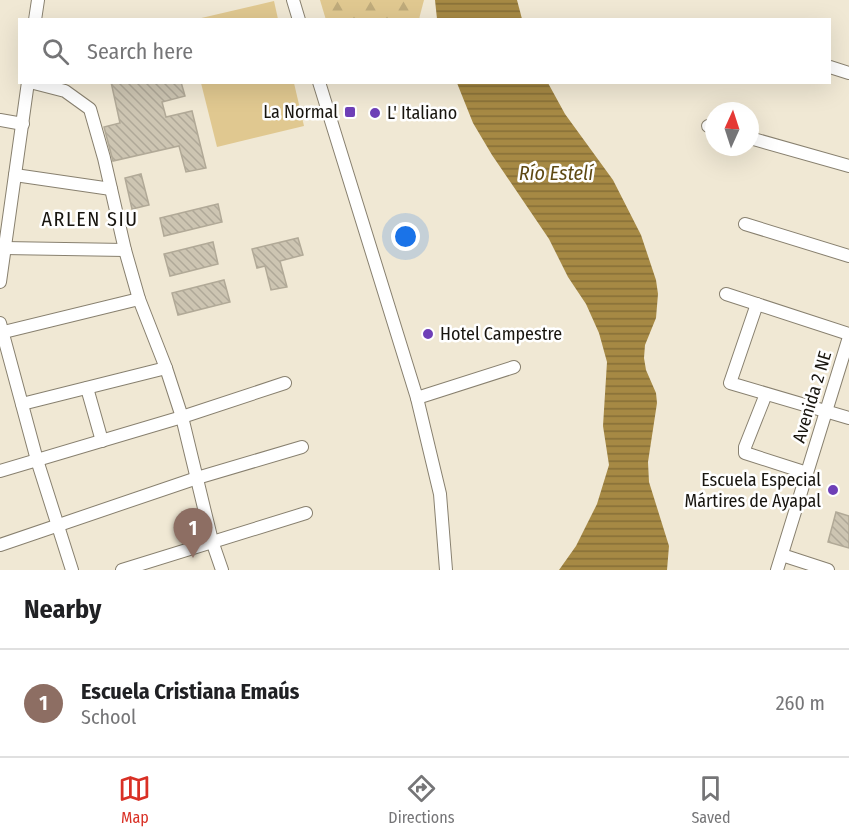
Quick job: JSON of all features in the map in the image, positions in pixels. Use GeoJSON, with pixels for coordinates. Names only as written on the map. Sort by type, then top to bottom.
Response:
{"type":"FeatureCollection","features":[{"type":"Feature","properties":{"kind":"street"},"geometry":{"type":"LineString","coordinates":[[35,18],[38,0]]}},
{"type":"Feature","properties":{"kind":"street"},"geometry":{"type":"LineString","coordinates":[[293,0],[298,18]]}},
{"type":"Feature","properties":{"kind":"street"},"geometry":{"type":"LineString","coordinates":[[831,67],[849,73]]}},
{"type":"Feature","properties":{"kind":"street"},"geometry":{"type":"LineString","coordinates":[[0,282],[29,84]]}},
{"type":"Feature","properties":{"kind":"street"},"geometry":{"type":"LineString","coordinates":[[37,84],[65,91],[90,109],[139,299],[182,417],[212,541],[222,570]]}},
{"type":"Feature","properties":{"kind":"street"},"geometry":{"type":"LineString","coordinates":[[320,84],[417,398],[440,494],[446,570]]}},
{"type":"Feature","properties":{"kind":"street"},"geometry":{"type":"LineString","coordinates":[[0,120],[23,124]]}},
{"type":"Feature","properties":{"kind":"street"},"geometry":{"type":"LineString","coordinates":[[759,141],[849,166]]}},
{"type":"Feature","properties":{"kind":"street"},"geometry":{"type":"LineString","coordinates":[[15,175],[111,189]]}},
{"type":"Feature","properties":{"kind":"street"},"geometry":{"type":"LineString","coordinates":[[745,224],[849,256]]}},
{"type":"Feature","properties":{"kind":"street"},"geometry":{"type":"LineString","coordinates":[[4,248],[125,250]]}},
{"type":"Feature","properties":{"kind":"street"},"geometry":{"type":"LineString","coordinates":[[726,294],[849,336]]}},
{"type":"Feature","properties":{"kind":"street"},"geometry":{"type":"LineString","coordinates":[[72,570],[37,460],[1,330],[139,299]]}},
{"type":"Feature","properties":{"kind":"street"},"geometry":{"type":"LineString","coordinates":[[757,304],[730,383],[849,418]]}},
{"type":"Feature","properties":{"kind":"street","name":"Avenida 2 NE"},"geometry":{"type":"LineString","coordinates":[[777,570],[849,336]]}},
{"type":"Feature","properties":{"kind":"street"},"geometry":{"type":"LineString","coordinates":[[417,398],[514,367]]}},
{"type":"Feature","properties":{"kind":"street"},"geometry":{"type":"LineString","coordinates":[[22,404],[166,368]]}},
{"type":"Feature","properties":{"kind":"street"},"geometry":{"type":"LineString","coordinates":[[0,471],[182,417],[285,383]]}},
{"type":"Feature","properties":{"kind":"street"},"geometry":{"type":"LineString","coordinates":[[87,388],[102,441]]}},
{"type":"Feature","properties":{"kind":"street"},"geometry":{"type":"LineString","coordinates":[[765,394],[745,447],[745,453],[807,473]]}},
{"type":"Feature","properties":{"kind":"street"},"geometry":{"type":"LineString","coordinates":[[0,545],[197,478],[302,447]]}},
{"type":"Feature","properties":{"kind":"street"},"geometry":{"type":"LineString","coordinates":[[122,570],[306,513]]}},
{"type":"Feature","properties":{"kind":"street"},"geometry":{"type":"LineString","coordinates":[[782,555],[828,570]]}},
{"type":"Feature","properties":{"kind":"green space"},"geometry":{"type":"Polygon","coordinates":[[[320,0],[424,0],[419,18],[325,18],[320,0]]]}},
{"type":"Feature","properties":{"kind":"green space"},"geometry":{"type":"Polygon","coordinates":[[[274,1],[278,18],[201,18],[274,1]]]}},
{"type":"Feature","properties":{"kind":"green space"},"geometry":{"type":"Polygon","coordinates":[[[201,84],[294,84],[304,126],[217,147],[201,84]]]}},
{"type":"Feature","properties":{"kind":"water"},"geometry":{"type":"Polygon","coordinates":[[[435,0],[517,0],[522,18],[437,18],[435,0]]]}},
{"type":"Feature","properties":{"kind":"water","name":"Río Estelí"},"geometry":{"type":"Polygon","coordinates":[[[457,84],[549,84],[565,114],[613,180],[641,235],[656,280],[658,294],[656,318],[645,345],[644,358],[646,370],[656,393],[657,403],[648,462],[649,482],[669,546],[667,570],[559,570],[576,546],[597,504],[609,465],[603,426],[607,362],[599,333],[586,304],[568,277],[549,239],[473,123],[457,84]]]}},
{"type":"Feature","properties":{"kind":"building"},"geometry":{"type":"Polygon","coordinates":[[[111,84],[182,84],[185,96],[162,102],[166,117],[192,111],[206,168],[186,172],[179,146],[113,161],[104,127],[120,123],[111,84]]]}},
{"type":"Feature","properties":{"kind":"building"},"geometry":{"type":"Polygon","coordinates":[[[141,174],[149,205],[132,209],[125,178],[141,174]]]}},
{"type":"Feature","properties":{"kind":"building"},"geometry":{"type":"Polygon","coordinates":[[[218,204],[222,222],[164,236],[160,218],[218,204]]]}},
{"type":"Feature","properties":{"kind":"building"},"geometry":{"type":"Polygon","coordinates":[[[298,238],[303,255],[280,261],[287,287],[271,290],[265,266],[257,268],[252,249],[298,238]]]}},
{"type":"Feature","properties":{"kind":"building"},"geometry":{"type":"Polygon","coordinates":[[[213,242],[218,264],[170,276],[164,254],[213,242]]]}},
{"type":"Feature","properties":{"kind":"building"},"geometry":{"type":"Polygon","coordinates":[[[224,280],[230,302],[178,315],[172,293],[224,280]]]}},
{"type":"Feature","properties":{"kind":"building"},"geometry":{"type":"Polygon","coordinates":[[[836,512],[849,516],[849,548],[828,542],[836,512]]]}},
{"type":"Feature","properties":{"kind":"place","name":"La Normal"},"geometry":{"type":"Point","coordinates":[350,112]}},
{"type":"Feature","properties":{"kind":"place","name":"L' Italiano"},"geometry":{"type":"Point","coordinates":[375,113]}},
{"type":"Feature","properties":{"kind":"place","name":"Hotel Campestre"},"geometry":{"type":"Point","coordinates":[428,334]}},
{"type":"Feature","properties":{"kind":"place","name":"Escuela Especial Mártires de Ayapal"},"geometry":{"type":"Point","coordinates":[833,490]}},
{"type":"Feature","properties":{"kind":"place","name":"Escuela Cristiana Emaús"},"geometry":{"type":"Point","coordinates":[193,558]}},
{"type":"Feature","properties":{"kind":"district","name":"ARLEN SIU"},"geometry":{"type":"Point","coordinates":[90,219]}}]}
